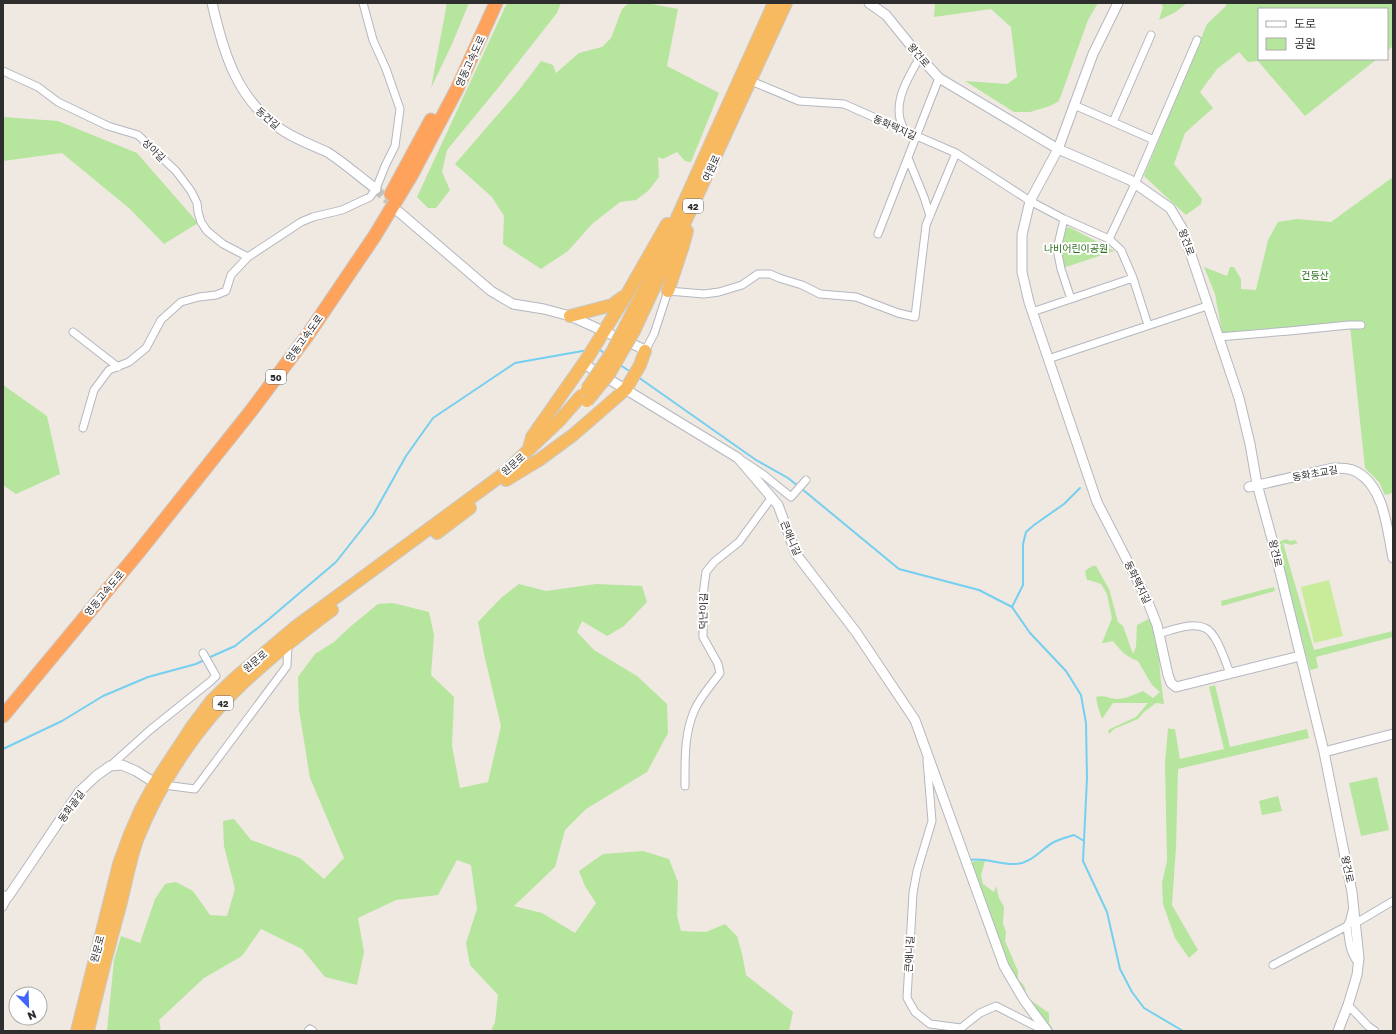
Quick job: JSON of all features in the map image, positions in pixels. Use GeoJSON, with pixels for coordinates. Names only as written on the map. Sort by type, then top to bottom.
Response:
{"type":"FeatureCollection","features":[{"type":"Feature","properties":{"kind":"highway","name":"영동고속도로"},"geometry":{"type":"LineString","coordinates":[[3,702],[132,548],[190,476],[301,330],[332,282],[368,233],[389,198],[450,84],[474,35],[487,3]]}},
{"type":"Feature","properties":{"kind":"highway","name":"영동고속도로"},"geometry":{"type":"LineString","coordinates":[[3,716],[143,546],[251,411],[307,336],[374,237],[411,176],[457,89],[496,3]]}},
{"type":"Feature","properties":{"kind":"highway","name":"여원로"},"geometry":{"type":"LineString","coordinates":[[746,79],[747,62],[774,3]]}},
{"type":"Feature","properties":{"kind":"highway","name":"여원로"},"geometry":{"type":"LineString","coordinates":[[584,399],[609,374],[746,79],[786,3]]}},
{"type":"Feature","properties":{"kind":"highway"},"geometry":{"type":"LineString","coordinates":[[742,49],[747,62]]}},
{"type":"Feature","properties":{"kind":"highway"},"geometry":{"type":"LineString","coordinates":[[668,291],[683,246],[688,205]]}},
{"type":"Feature","properties":{"kind":"highway"},"geometry":{"type":"LineString","coordinates":[[528,451],[532,437],[586,360],[627,294],[672,216],[688,205]]}},
{"type":"Feature","properties":{"kind":"highway"},"geometry":{"type":"LineString","coordinates":[[570,316],[612,305],[627,294]]}},
{"type":"Feature","properties":{"kind":"highway"},"geometry":{"type":"LineString","coordinates":[[506,480],[574,435],[628,386],[645,351]]}},
{"type":"Feature","properties":{"kind":"highway","name":"원문로"},"geometry":{"type":"LineString","coordinates":[[88,1031],[100,979],[137,841],[159,784],[191,728],[212,700],[236,677],[294,628],[502,474],[584,399]]}},
{"type":"Feature","properties":{"kind":"highway","name":"원문로"},"geometry":{"type":"LineString","coordinates":[[77,1031],[119,864],[141,809],[218,708],[242,683],[288,644],[390,567],[456,520],[542,450],[566,426],[584,399]]}},
{"type":"Feature","properties":{"kind":"street","name":"동건길"},"geometry":{"type":"LineString","coordinates":[[212,3],[220,38],[235,76],[253,105],[278,128],[329,153],[376,189]]}},
{"type":"Feature","properties":{"kind":"street"},"geometry":{"type":"LineString","coordinates":[[83,428],[94,390],[109,370],[129,362],[146,348],[161,320],[180,302],[199,297],[216,295],[226,291],[231,275],[248,257],[301,222],[313,217],[342,210],[370,197],[376,189],[395,146],[400,109],[386,69],[373,40],[363,3]]}},
{"type":"Feature","properties":{"kind":"street","name":"왕건로"},"geometry":{"type":"LineString","coordinates":[[869,3],[886,15],[939,78],[1058,149],[1130,180],[1170,208],[1182,228],[1239,398],[1250,444],[1253,486],[1272,539],[1324,752],[1354,903],[1358,943],[1357,975],[1338,1031]]}},
{"type":"Feature","properties":{"kind":"street"},"geometry":{"type":"LineString","coordinates":[[1058,149],[1093,54],[1118,3]]}},
{"type":"Feature","properties":{"kind":"street"},"geometry":{"type":"LineString","coordinates":[[1113,122],[1151,35]]}},
{"type":"Feature","properties":{"kind":"street"},"geometry":{"type":"LineString","coordinates":[[1109,239],[1136,184],[1197,40]]}},
{"type":"Feature","properties":{"kind":"street"},"geometry":{"type":"LineString","coordinates":[[905,131],[900,120],[899,106],[906,82],[920,57]]}},
{"type":"Feature","properties":{"kind":"street","name":"성아길"},"geometry":{"type":"LineString","coordinates":[[3,71],[38,87],[58,102],[108,126],[138,135],[176,171],[191,191],[197,203],[201,222],[207,230],[223,244],[248,257]]}},
{"type":"Feature","properties":{"kind":"street"},"geometry":{"type":"LineString","coordinates":[[878,234],[939,78]]}},
{"type":"Feature","properties":{"kind":"street","name":"동화택지길"},"geometry":{"type":"LineString","coordinates":[[746,79],[799,101],[844,104],[956,153],[1030,201],[1064,219],[1109,239],[1121,250],[1148,325]]}},
{"type":"Feature","properties":{"kind":"street"},"geometry":{"type":"LineString","coordinates":[[1074,105],[1154,140]]}},
{"type":"Feature","properties":{"kind":"street","name":"동화택지길"},"geometry":{"type":"LineString","coordinates":[[1058,149],[1030,201],[1022,235],[1022,272],[1032,312],[1097,502],[1146,597],[1159,634],[1168,675],[1172,684],[1176,687],[1300,656]]}},
{"type":"Feature","properties":{"kind":"street"},"geometry":{"type":"LineString","coordinates":[[399,212],[490,291],[513,304],[544,309],[570,316],[601,336],[640,347],[645,351],[654,334],[668,291],[704,294],[719,292],[742,285],[758,274],[770,274],[802,285],[820,294],[856,297],[898,313],[915,317],[926,225],[956,153]]}},
{"type":"Feature","properties":{"kind":"street"},"geometry":{"type":"LineString","coordinates":[[908,158],[930,216]]}},
{"type":"Feature","properties":{"kind":"street"},"geometry":{"type":"LineString","coordinates":[[1064,219],[1057,249],[1061,269],[1071,299]]}},
{"type":"Feature","properties":{"kind":"street"},"geometry":{"type":"LineString","coordinates":[[1032,312],[1132,278]]}},
{"type":"Feature","properties":{"kind":"street"},"geometry":{"type":"LineString","coordinates":[[1048,359],[1208,306]]}},
{"type":"Feature","properties":{"kind":"street"},"geometry":{"type":"LineString","coordinates":[[1218,337],[1361,325]]}},
{"type":"Feature","properties":{"kind":"street"},"geometry":{"type":"LineString","coordinates":[[73,332],[118,367]]}},
{"type":"Feature","properties":{"kind":"street","name":"큰애니길"},"geometry":{"type":"LineString","coordinates":[[586,360],[738,458],[778,505],[796,554],[856,632],[915,720],[1004,966],[1024,1000],[1046,1031]]}},
{"type":"Feature","properties":{"kind":"street"},"geometry":{"type":"LineString","coordinates":[[738,458],[764,475],[791,497],[805,481]]}},
{"type":"Feature","properties":{"kind":"street","name":"동화초교길"},"geometry":{"type":"LineString","coordinates":[[1253,486],[1333,468],[1347,468],[1358,472],[1374,487],[1379,497],[1393,558]]}},
{"type":"Feature","properties":{"kind":"street","name":"덕난이길"},"geometry":{"type":"LineString","coordinates":[[686,786],[685,756],[687,734],[695,708],[720,673],[718,664],[703,637],[703,596],[706,572],[714,562],[739,542],[772,498]]}},
{"type":"Feature","properties":{"kind":"street"},"geometry":{"type":"LineString","coordinates":[[1159,634],[1180,627],[1193,626],[1205,628],[1215,638],[1230,673]]}},
{"type":"Feature","properties":{"kind":"street"},"geometry":{"type":"LineString","coordinates":[[110,766],[122,765],[159,784],[195,789],[287,666],[288,644]]}},
{"type":"Feature","properties":{"kind":"street"},"geometry":{"type":"LineString","coordinates":[[110,766],[150,730],[211,682],[216,676],[204,654]]}},
{"type":"Feature","properties":{"kind":"street"},"geometry":{"type":"LineString","coordinates":[[1324,752],[1393,734]]}},
{"type":"Feature","properties":{"kind":"street","name":"큰애니길"},"geometry":{"type":"LineString","coordinates":[[926,750],[931,793],[932,821],[917,871],[913,893],[907,998],[915,1012],[930,1024],[961,1028],[980,1013],[996,1006],[1046,1031]]}},
{"type":"Feature","properties":{"kind":"street","name":"동화골길"},"geometry":{"type":"LineString","coordinates":[[5,897],[79,792],[96,776],[110,766]]}},
{"type":"Feature","properties":{"kind":"street"},"geometry":{"type":"LineString","coordinates":[[3,907],[5,897]]}},
{"type":"Feature","properties":{"kind":"street"},"geometry":{"type":"LineString","coordinates":[[1356,923],[1393,901]]}},
{"type":"Feature","properties":{"kind":"street"},"geometry":{"type":"LineString","coordinates":[[1354,903],[1347,926],[1350,949],[1352,955],[1358,963]]}},
{"type":"Feature","properties":{"kind":"street"},"geometry":{"type":"LineString","coordinates":[[1273,965],[1347,926]]}},
{"type":"Feature","properties":{"kind":"street"},"geometry":{"type":"LineString","coordinates":[[1348,1005],[1368,1026],[1375,1031]]}},
{"type":"Feature","properties":{"kind":"street"},"geometry":{"type":"LineString","coordinates":[[308,1031],[313,1031]]}},
{"type":"Feature","properties":{"kind":"green space"},"geometry":{"type":"Polygon","coordinates":[[[447,3],[469,3],[452,44],[431,88],[447,3]]]}},
{"type":"Feature","properties":{"kind":"green space"},"geometry":{"type":"Polygon","coordinates":[[[507,3],[561,3],[557,13],[447,150],[442,172],[450,190],[436,208],[428,208],[417,197],[507,3]]]}},
{"type":"Feature","properties":{"kind":"green space"},"geometry":{"type":"Polygon","coordinates":[[[629,3],[646,3],[678,9],[667,66],[719,93],[691,162],[685,161],[677,152],[663,159],[658,157],[659,177],[648,191],[636,200],[620,202],[592,224],[568,251],[541,269],[503,244],[504,216],[492,197],[455,164],[520,89],[541,61],[553,65],[556,73],[579,53],[602,47],[611,38],[622,9],[629,3]]]}},
{"type":"Feature","properties":{"kind":"green space"},"geometry":{"type":"Polygon","coordinates":[[[935,3],[1098,3],[1088,20],[1059,101],[1050,106],[1030,112],[1014,112],[965,81],[1007,84],[1017,77],[1011,27],[991,9],[934,17],[935,3]]]}},
{"type":"Feature","properties":{"kind":"green space"},"geometry":{"type":"Polygon","coordinates":[[[1161,3],[1187,3],[1174,13],[1159,20],[1163,7],[1161,3]]]}},
{"type":"Feature","properties":{"kind":"green space"},"geometry":{"type":"Polygon","coordinates":[[[1226,3],[1393,3],[1393,46],[1388,50],[1388,8],[1258,8],[1258,60],[1376,60],[1305,116],[1258,61],[1248,62],[1239,52],[1217,69],[1200,92],[1213,108],[1185,133],[1174,164],[1202,199],[1201,204],[1186,215],[1144,176],[1207,24],[1226,6],[1226,3]]]}},
{"type":"Feature","properties":{"kind":"green space"},"geometry":{"type":"Polygon","coordinates":[[[3,117],[58,121],[137,153],[198,223],[164,244],[130,209],[62,153],[3,161],[3,117]]]}},
{"type":"Feature","properties":{"kind":"green space","name":"건등산"},"geometry":{"type":"Polygon","coordinates":[[[1393,177],[1393,493],[1385,495],[1379,482],[1365,468],[1350,326],[1224,335],[1222,332],[1215,294],[1204,267],[1227,276],[1230,267],[1234,267],[1241,279],[1241,289],[1256,290],[1268,240],[1278,222],[1297,219],[1331,222],[1393,177]]]}},
{"type":"Feature","properties":{"kind":"green space","name":"나비어린이공원"},"geometry":{"type":"Polygon","coordinates":[[[1069,227],[1114,251],[1063,268],[1061,244],[1064,229],[1069,227]]]}},
{"type":"Feature","properties":{"kind":"green space"},"geometry":{"type":"Polygon","coordinates":[[[3,384],[47,416],[60,474],[16,494],[3,485],[3,384]]]}},
{"type":"Feature","properties":{"kind":"green space"},"geometry":{"type":"Polygon","coordinates":[[[1286,539],[1290,541],[1295,540],[1298,543],[1291,545],[1283,543],[1314,650],[1393,631],[1393,637],[1316,657],[1318,668],[1310,670],[1277,545],[1279,542],[1286,539]]]}},
{"type":"Feature","properties":{"kind":"green space"},"geometry":{"type":"Polygon","coordinates":[[[1092,566],[1096,566],[1109,589],[1118,622],[1123,626],[1133,654],[1136,647],[1137,625],[1152,617],[1159,651],[1164,704],[1156,703],[1144,712],[1138,719],[1114,729],[1109,734],[1108,731],[1110,729],[1136,717],[1148,703],[1113,703],[1102,719],[1096,697],[1104,696],[1112,699],[1122,699],[1143,691],[1153,698],[1160,692],[1152,685],[1138,661],[1130,658],[1113,641],[1102,643],[1112,618],[1107,594],[1101,584],[1087,580],[1085,571],[1092,566]]]}},
{"type":"Feature","properties":{"kind":"green space"},"geometry":{"type":"Polygon","coordinates":[[[1329,580],[1343,636],[1314,643],[1301,587],[1329,580]]]}},
{"type":"Feature","properties":{"kind":"green space"},"geometry":{"type":"Polygon","coordinates":[[[519,584],[546,591],[596,584],[642,586],[647,602],[624,626],[607,636],[582,621],[577,632],[594,650],[637,676],[667,704],[668,733],[647,772],[586,809],[565,830],[555,867],[514,906],[542,913],[575,933],[596,903],[585,886],[579,871],[603,854],[643,851],[669,859],[678,882],[677,916],[681,931],[706,932],[725,924],[737,936],[746,975],[793,1012],[789,1031],[491,1031],[495,1022],[498,995],[470,965],[466,943],[477,909],[471,865],[457,860],[438,895],[396,900],[358,918],[364,952],[357,985],[325,977],[302,949],[261,929],[242,956],[204,978],[159,1020],[161,1031],[107,1031],[114,960],[121,936],[140,943],[155,899],[165,884],[176,882],[193,891],[210,915],[227,916],[235,889],[224,846],[223,821],[234,819],[251,840],[300,858],[324,879],[344,858],[310,778],[299,710],[298,677],[315,654],[334,642],[378,604],[393,603],[429,612],[434,635],[431,675],[454,697],[452,746],[460,788],[488,782],[501,726],[478,622],[502,597],[519,584]]]}},
{"type":"Feature","properties":{"kind":"green space"},"geometry":{"type":"Polygon","coordinates":[[[1274,587],[1275,591],[1222,606],[1221,601],[1274,587]]]}},
{"type":"Feature","properties":{"kind":"green space"},"geometry":{"type":"Polygon","coordinates":[[[1215,685],[1230,747],[1307,729],[1309,738],[1178,769],[1176,847],[1172,905],[1198,950],[1189,958],[1175,938],[1163,904],[1162,883],[1167,861],[1165,764],[1168,728],[1175,729],[1180,759],[1224,749],[1209,687],[1215,685]]]}},
{"type":"Feature","properties":{"kind":"green space"},"geometry":{"type":"Polygon","coordinates":[[[1377,777],[1389,830],[1361,836],[1349,783],[1377,777]]]}},
{"type":"Feature","properties":{"kind":"green space"},"geometry":{"type":"Polygon","coordinates":[[[1278,796],[1282,811],[1262,815],[1259,801],[1278,796]]]}},
{"type":"Feature","properties":{"kind":"green space"},"geometry":{"type":"Polygon","coordinates":[[[974,861],[985,861],[981,875],[983,884],[994,892],[996,886],[999,898],[1004,907],[1003,923],[1006,932],[1005,941],[1018,971],[1018,980],[1025,987],[1026,997],[1049,1013],[1049,1023],[1054,1031],[1048,1031],[1024,1000],[1017,987],[990,920],[971,864],[974,861]]]}},
{"type":"Feature","properties":{"kind":"waterway"},"geometry":{"type":"LineString","coordinates":[[598,348],[605,354]]}},
{"type":"Feature","properties":{"kind":"waterway"},"geometry":{"type":"LineString","coordinates":[[208,658],[235,646],[336,562],[373,515],[406,456],[433,418],[515,363],[588,350]]}},
{"type":"Feature","properties":{"kind":"waterway"},"geometry":{"type":"LineString","coordinates":[[620,365],[631,372]]}},
{"type":"Feature","properties":{"kind":"waterway"},"geometry":{"type":"LineString","coordinates":[[638,377],[756,460],[788,478],[798,486]]}},
{"type":"Feature","properties":{"kind":"waterway"},"geometry":{"type":"LineString","coordinates":[[1012,607],[1023,585],[1023,544],[1026,532],[1064,504],[1080,488]]}},
{"type":"Feature","properties":{"kind":"waterway"},"geometry":{"type":"LineString","coordinates":[[802,489],[899,569],[979,590],[1012,607],[1030,633],[1066,671],[1081,695],[1086,723],[1087,778],[1083,861],[1107,912],[1120,969],[1132,992],[1144,1008],[1183,1031]]}},
{"type":"Feature","properties":{"kind":"waterway"},"geometry":{"type":"LineString","coordinates":[[3,749],[62,721],[103,696],[148,677],[196,664],[204,660]]}},
{"type":"Feature","properties":{"kind":"waterway"},"geometry":{"type":"LineString","coordinates":[[969,860],[975,859],[1016,864],[1027,861],[1049,845],[1064,838],[1074,835],[1084,841]]}},
{"type":"Feature","properties":{"kind":"tunnel"},"geometry":{"type":"LineString","coordinates":[[376,189],[397,209]]}}]}
